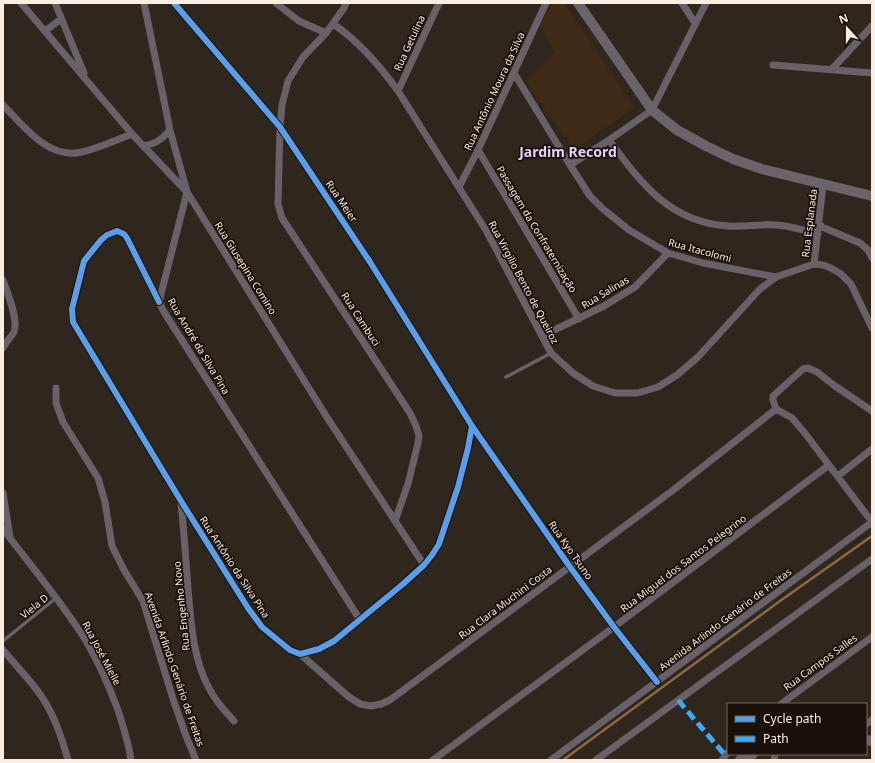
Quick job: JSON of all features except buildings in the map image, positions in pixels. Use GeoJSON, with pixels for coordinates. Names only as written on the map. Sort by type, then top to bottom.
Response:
{"type":"FeatureCollection","features":[{"type":"Feature","properties":{"kind":"main road"},"geometry":{"type":"LineString","coordinates":[[578,3],[652,110],[690,138],[733,159],[762,169],[872,196]]}},
{"type":"Feature","properties":{"kind":"main road"},"geometry":{"type":"LineString","coordinates":[[740,760],[751,755]]}},
{"type":"Feature","properties":{"kind":"street","name":"Rua Giusepina Comino"},"geometry":{"type":"LineString","coordinates":[[21,3],[88,80],[132,134],[187,192],[328,419],[424,565]]}},
{"type":"Feature","properties":{"kind":"street"},"geometry":{"type":"LineString","coordinates":[[54,3],[88,80]]}},
{"type":"Feature","properties":{"kind":"street","name":"Rua André da Silva Pina"},"geometry":{"type":"LineString","coordinates":[[144,3],[170,130],[187,192],[159,302],[360,620]]}},
{"type":"Feature","properties":{"kind":"street","name":"Rua Meier"},"geometry":{"type":"LineString","coordinates":[[174,3],[280,127],[370,262],[472,426]]}},
{"type":"Feature","properties":{"kind":"street"},"geometry":{"type":"LineString","coordinates":[[276,3],[299,21],[326,33]]}},
{"type":"Feature","properties":{"kind":"street","name":"Rua Cambuci"},"geometry":{"type":"LineString","coordinates":[[346,3],[326,33],[303,57],[288,81],[282,104],[280,127],[278,204],[282,218],[410,413],[416,426],[419,436],[418,444],[408,484],[396,521]]}},
{"type":"Feature","properties":{"kind":"street","name":"Rua Getulina"},"geometry":{"type":"LineString","coordinates":[[398,91],[439,3]]}},
{"type":"Feature","properties":{"kind":"street","name":"Rua Antônio Moura da Silva"},"geometry":{"type":"LineString","coordinates":[[459,187],[478,150],[546,3]]}},
{"type":"Feature","properties":{"kind":"street"},"geometry":{"type":"LineString","coordinates":[[682,3],[695,23]]}},
{"type":"Feature","properties":{"kind":"street"},"geometry":{"type":"LineString","coordinates":[[570,165],[652,110],[706,3]]}},
{"type":"Feature","properties":{"kind":"street"},"geometry":{"type":"LineString","coordinates":[[45,31],[61,19]]}},
{"type":"Feature","properties":{"kind":"street","name":"Rua Virgilio Bento de Queiroz"},"geometry":{"type":"LineString","coordinates":[[333,24],[351,37],[386,74],[398,91],[487,232],[551,353],[572,373],[592,386],[615,393],[638,393],[658,387],[677,375],[698,357],[759,290],[776,277],[814,264]]}},
{"type":"Feature","properties":{"kind":"street"},"geometry":{"type":"LineString","coordinates":[[832,69],[872,26]]}},
{"type":"Feature","properties":{"kind":"street"},"geometry":{"type":"LineString","coordinates":[[773,65],[872,73]]}},
{"type":"Feature","properties":{"kind":"street","name":"Rua Itacolomi"},"geometry":{"type":"LineString","coordinates":[[514,73],[590,196],[629,230],[668,253],[776,277]]}},
{"type":"Feature","properties":{"kind":"street"},"geometry":{"type":"LineString","coordinates":[[3,105],[39,141],[52,149],[69,154],[82,152],[132,134]]}},
{"type":"Feature","properties":{"kind":"street"},"geometry":{"type":"LineString","coordinates":[[144,146],[154,144],[162,139],[170,130]]}},
{"type":"Feature","properties":{"kind":"street"},"geometry":{"type":"LineString","coordinates":[[609,140],[630,168],[652,192],[672,209],[685,215],[712,224],[728,226],[776,225],[793,227],[818,234]]}},
{"type":"Feature","properties":{"kind":"street","name":"Passagem da Confraternização"},"geometry":{"type":"LineString","coordinates":[[478,150],[579,319]]}},
{"type":"Feature","properties":{"kind":"street","name":"Rua Esplanada"},"geometry":{"type":"LineString","coordinates":[[814,264],[820,223],[823,185]]}},
{"type":"Feature","properties":{"kind":"street"},"geometry":{"type":"LineString","coordinates":[[820,223],[822,227],[860,243],[868,250],[872,258]]}},
{"type":"Feature","properties":{"kind":"street","name":"Rua Antônio da Silva Pina"},"geometry":{"type":"LineString","coordinates":[[159,302],[130,242],[124,234],[117,231],[107,235],[101,240],[84,261],[72,309],[73,322],[181,501],[248,608],[262,627],[290,650],[300,654]]}},
{"type":"Feature","properties":{"kind":"street","name":"Rua Salinas"},"geometry":{"type":"LineString","coordinates":[[542,336],[604,306],[635,287],[668,253]]}},
{"type":"Feature","properties":{"kind":"street"},"geometry":{"type":"LineString","coordinates":[[814,264],[823,265],[830,268],[841,274],[851,284],[872,328]]}},
{"type":"Feature","properties":{"kind":"street"},"geometry":{"type":"LineString","coordinates":[[3,280],[13,312],[14,330],[3,348]]}},
{"type":"Feature","properties":{"kind":"street"},"geometry":{"type":"LineString","coordinates":[[872,411],[817,372],[808,368],[803,370],[773,396],[776,409],[792,418],[798,425],[872,522]]}},
{"type":"Feature","properties":{"kind":"street","name":"Avenida Arlindo Genário de Freitas"},"geometry":{"type":"LineString","coordinates":[[56,388],[56,403],[63,422],[98,478],[105,502],[112,546],[124,570],[143,601],[174,702],[196,760]]}},
{"type":"Feature","properties":{"kind":"street","name":"Rua Clara Muchini Costa"},"geometry":{"type":"LineString","coordinates":[[300,654],[349,697],[360,704],[371,706],[390,700],[672,491],[776,409]]}},
{"type":"Feature","properties":{"kind":"street"},"geometry":{"type":"LineString","coordinates":[[300,654],[319,649],[334,641],[424,565],[439,544],[458,487],[472,426]]}},
{"type":"Feature","properties":{"kind":"street","name":"Rua Kyo Tsuno"},"geometry":{"type":"LineString","coordinates":[[472,426],[570,567],[657,682]]}},
{"type":"Feature","properties":{"kind":"street"},"geometry":{"type":"LineString","coordinates":[[838,476],[872,449]]}},
{"type":"Feature","properties":{"kind":"street","name":"Rua Miguel dos Santos Pelegrino"},"geometry":{"type":"LineString","coordinates":[[433,760],[614,627],[829,465]]}},
{"type":"Feature","properties":{"kind":"street"},"geometry":{"type":"LineString","coordinates":[[3,493],[10,538]]}},
{"type":"Feature","properties":{"kind":"street","name":"Rua Engenho Novo"},"geometry":{"type":"LineString","coordinates":[[181,501],[192,631],[197,657],[210,690],[234,721]]}},
{"type":"Feature","properties":{"kind":"street","name":"Avenida Arlindo Genário de Freitas"},"geometry":{"type":"LineString","coordinates":[[551,760],[872,522]]}},
{"type":"Feature","properties":{"kind":"street","name":"Rua José Mielle"},"geometry":{"type":"LineString","coordinates":[[3,529],[70,616],[87,642],[103,673],[127,735],[131,760]]}},
{"type":"Feature","properties":{"kind":"street"},"geometry":{"type":"LineString","coordinates":[[596,760],[872,559]]}},
{"type":"Feature","properties":{"kind":"street","name":"Rua Campos Salles"},"geometry":{"type":"LineString","coordinates":[[782,703],[872,637]]}},
{"type":"Feature","properties":{"kind":"street"},"geometry":{"type":"LineString","coordinates":[[3,650],[37,690],[45,703],[57,726],[68,760]]}},
{"type":"Feature","properties":{"kind":"lane"},"geometry":{"type":"LineString","coordinates":[[506,377],[551,353]]}},
{"type":"Feature","properties":{"kind":"lane","name":"Viela D"},"geometry":{"type":"LineString","coordinates":[[3,641],[56,598]]}},
{"type":"Feature","properties":{"kind":"shaded area"},"geometry":{"type":"Polygon","coordinates":[[[553,3],[565,3],[635,108],[574,149],[525,81],[554,52],[540,25],[553,3]]]}},
{"type":"Feature","properties":{"kind":"waterway"},"geometry":{"type":"LineString","coordinates":[[563,760],[780,601],[872,536]]}},
{"type":"Feature","properties":{"kind":"marked path"},"geometry":{"type":"LineString","coordinates":[[678,700],[725,755]]}},
{"type":"Feature","properties":{"kind":"cycle path"},"geometry":{"type":"LineString","coordinates":[[174,3],[280,127],[370,262],[472,426],[570,567],[657,682]]}},
{"type":"Feature","properties":{"kind":"cycle path"},"geometry":{"type":"LineString","coordinates":[[159,302],[127,238],[124,234],[117,231],[107,235],[101,240],[84,261],[72,309],[73,322],[181,501],[248,608],[262,627],[290,650],[300,654],[319,649],[334,641],[403,584],[424,565],[432,555],[439,544],[458,487],[472,426]]}},
{"type":"Feature","properties":{"kind":"district","name":"Jardim Record"},"geometry":{"type":"Point","coordinates":[568,151]}}]}
